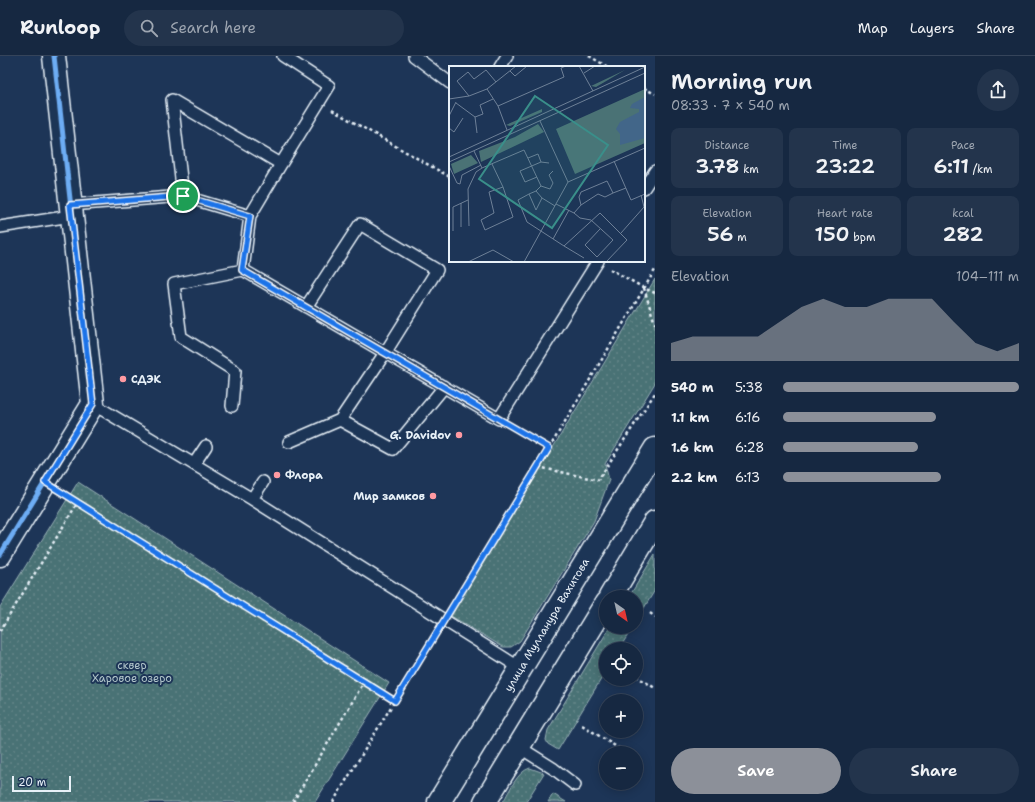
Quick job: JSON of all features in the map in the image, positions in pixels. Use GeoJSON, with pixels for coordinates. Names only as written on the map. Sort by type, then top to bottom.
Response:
{"type":"FeatureCollection","features":[{"type":"Feature","properties":{"kind":"main road"},"geometry":{"type":"LineString","coordinates":[[0,555],[93,404],[54,56]]}},
{"type":"Feature","properties":{"kind":"main road","name":"улица Мулланура Вахитова"},"geometry":{"type":"LineString","coordinates":[[439,802],[655,449]]}},
{"type":"Feature","properties":{"kind":"main road"},"geometry":{"type":"LineString","coordinates":[[614,590],[655,522]]}},
{"type":"Feature","properties":{"kind":"main road"},"geometry":{"type":"LineString","coordinates":[[485,802],[599,615]]}},
{"type":"Feature","properties":{"kind":"lane"},"geometry":{"type":"LineString","coordinates":[[242,270],[250,216],[329,86],[283,56]]}},
{"type":"Feature","properties":{"kind":"lane"},"geometry":{"type":"LineString","coordinates":[[414,56],[449,82]]}},
{"type":"Feature","properties":{"kind":"lane"},"geometry":{"type":"LineString","coordinates":[[501,66],[507,56]]}},
{"type":"Feature","properties":{"kind":"lane"},"geometry":{"type":"LineString","coordinates":[[183,196],[172,100],[281,164]]}},
{"type":"Feature","properties":{"kind":"lane"},"geometry":{"type":"LineString","coordinates":[[645,186],[655,171]]}},
{"type":"Feature","properties":{"kind":"lane"},"geometry":{"type":"LineString","coordinates":[[0,227],[71,211],[183,196],[250,216]]}},
{"type":"Feature","properties":{"kind":"lane"},"geometry":{"type":"LineString","coordinates":[[289,442],[340,420],[385,353],[437,270],[360,224],[306,307]]}},
{"type":"Feature","properties":{"kind":"lane"},"geometry":{"type":"LineString","coordinates":[[232,406],[235,372],[181,337],[174,284],[242,270],[499,419],[596,262]]}},
{"type":"Feature","properties":{"kind":"lane"},"geometry":{"type":"LineString","coordinates":[[340,420],[393,449],[444,387]]}},
{"type":"Feature","properties":{"kind":"lane"},"geometry":{"type":"LineString","coordinates":[[93,404],[252,499],[520,668]]}},
{"type":"Feature","properties":{"kind":"lane"},"geometry":{"type":"LineString","coordinates":[[194,464],[206,446]]}},
{"type":"Feature","properties":{"kind":"lane"},"geometry":{"type":"LineString","coordinates":[[252,499],[263,482]]}},
{"type":"Feature","properties":{"kind":"lane"},"geometry":{"type":"LineString","coordinates":[[519,747],[554,769],[575,785]]}},
{"type":"Feature","properties":{"kind":"path"},"geometry":{"type":"LineString","coordinates":[[589,56],[606,66]]}},
{"type":"Feature","properties":{"kind":"path"},"geometry":{"type":"LineString","coordinates":[[645,89],[655,94]]}},
{"type":"Feature","properties":{"kind":"path"},"geometry":{"type":"LineString","coordinates":[[319,102],[449,176]]}},
{"type":"Feature","properties":{"kind":"path"},"geometry":{"type":"LineString","coordinates":[[599,262],[655,294]]}},
{"type":"Feature","properties":{"kind":"path"},"geometry":{"type":"LineString","coordinates":[[333,802],[538,467],[655,270]]}},
{"type":"Feature","properties":{"kind":"path"},"geometry":{"type":"LineString","coordinates":[[644,288],[655,324]]}},
{"type":"Feature","properties":{"kind":"path"},"geometry":{"type":"LineString","coordinates":[[538,467],[598,480],[655,393]]}},
{"type":"Feature","properties":{"kind":"path"},"geometry":{"type":"LineString","coordinates":[[499,419],[549,448]]}},
{"type":"Feature","properties":{"kind":"path"},"geometry":{"type":"LineString","coordinates":[[45,482],[395,701]]}},
{"type":"Feature","properties":{"kind":"path"},"geometry":{"type":"LineString","coordinates":[[0,631],[78,502]]}},
{"type":"Feature","properties":{"kind":"path"},"geometry":{"type":"LineString","coordinates":[[650,613],[655,617]]}},
{"type":"Feature","properties":{"kind":"path"},"geometry":{"type":"LineString","coordinates":[[643,680],[655,688]]}},
{"type":"Feature","properties":{"kind":"path"},"geometry":{"type":"LineString","coordinates":[[293,802],[364,682]]}},
{"type":"Feature","properties":{"kind":"path"},"geometry":{"type":"LineString","coordinates":[[582,725],[615,746]]}},
{"type":"Feature","properties":{"kind":"green space"},"geometry":{"type":"Polygon","coordinates":[[[655,279],[655,383],[605,464],[609,480],[594,521],[520,641],[511,647],[503,647],[451,616],[655,279]]]}},
{"type":"Feature","properties":{"kind":"green space","name":"сквер Харовое озеро"},"geometry":{"type":"Polygon","coordinates":[[[78,482],[389,683],[315,802],[0,802],[0,607],[78,482]]]}},
{"type":"Feature","properties":{"kind":"green space"},"geometry":{"type":"Polygon","coordinates":[[[655,554],[655,590],[643,610],[643,590],[633,590],[655,554]]]}},
{"type":"Feature","properties":{"kind":"green space"},"geometry":{"type":"Polygon","coordinates":[[[606,634],[629,634],[623,642],[601,642],[606,634]]]}},
{"type":"Feature","properties":{"kind":"green space"},"geometry":{"type":"Polygon","coordinates":[[[599,645],[599,683],[558,750],[548,744],[546,740],[548,730],[599,645]]]}},
{"type":"Feature","properties":{"kind":"green space"},"geometry":{"type":"Polygon","coordinates":[[[530,768],[544,773],[526,802],[503,802],[521,773],[530,768]]]}},
{"type":"Feature","properties":{"kind":"green space"},"geometry":{"type":"Polygon","coordinates":[[[553,794],[566,802],[548,802],[553,794]]]}},
{"type":"Feature","properties":{"kind":"cycle path"},"geometry":{"type":"LineString","coordinates":[[0,555],[93,404],[54,56]]}},
{"type":"Feature","properties":{"kind":"place","name":"СДЭК"},"geometry":{"type":"Point","coordinates":[123,379]}},
{"type":"Feature","properties":{"kind":"place","name":"G. Davidov"},"geometry":{"type":"Point","coordinates":[459,435]}},
{"type":"Feature","properties":{"kind":"place","name":"Флора"},"geometry":{"type":"Point","coordinates":[277,475]}},
{"type":"Feature","properties":{"kind":"place","name":"Мир замков"},"geometry":{"type":"Point","coordinates":[433,496]}},
{"type":"Feature","properties":{"kind":"route"},"geometry":{"type":"LineString","coordinates":[[183,196],[250,216],[242,270],[549,448],[395,701],[45,482],[93,404],[70,205],[183,196]]}}]}
